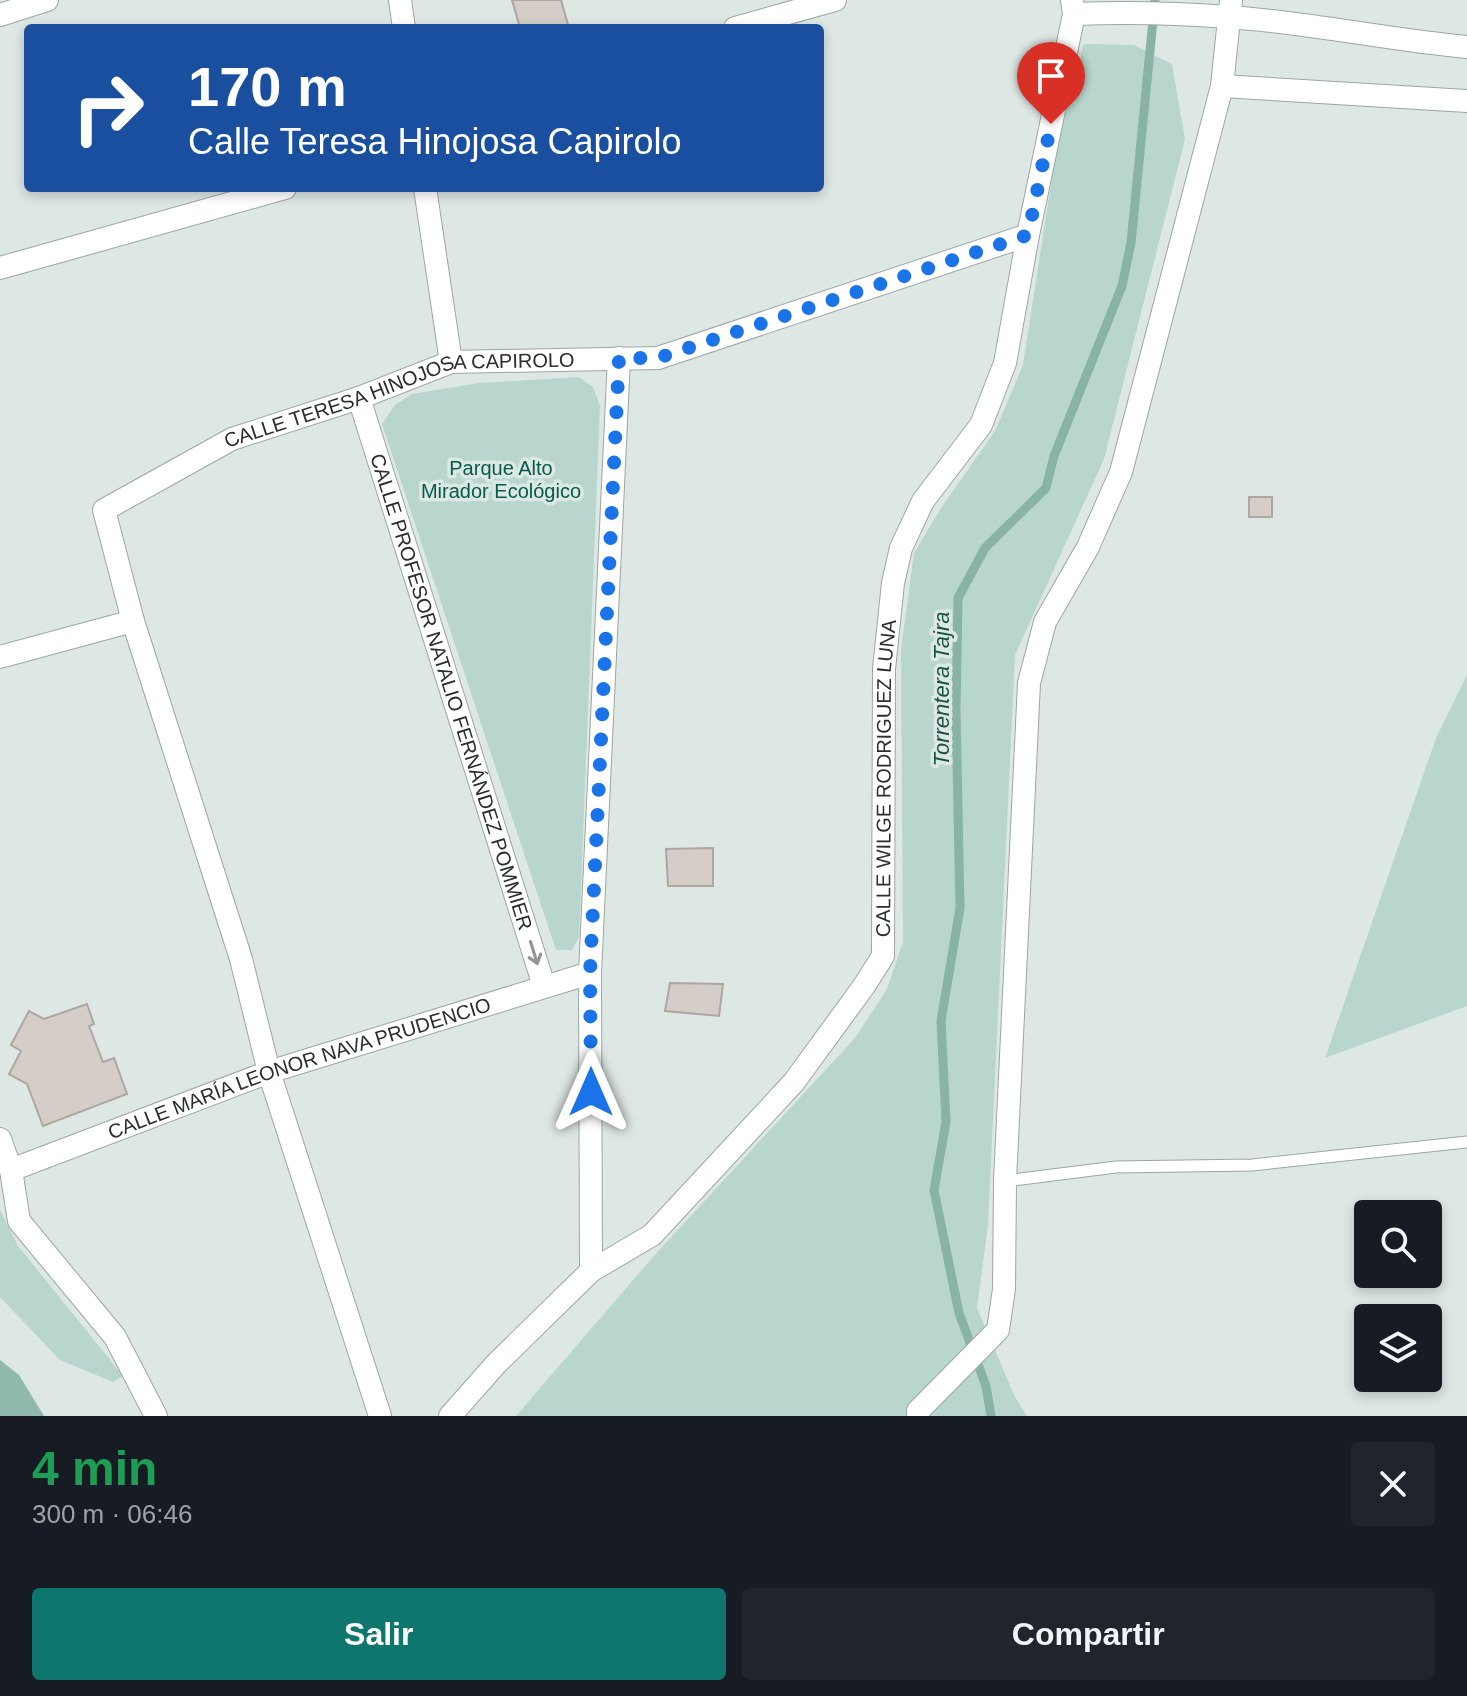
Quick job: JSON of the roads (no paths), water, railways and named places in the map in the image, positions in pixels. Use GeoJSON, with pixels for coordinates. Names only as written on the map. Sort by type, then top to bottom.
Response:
{"type":"FeatureCollection","features":[{"type":"Feature","properties":{"kind":"street"},"geometry":{"type":"LineString","coordinates":[[0,15],[47,0]]}},
{"type":"Feature","properties":{"kind":"street"},"geometry":{"type":"LineString","coordinates":[[400,0],[403,24]]}},
{"type":"Feature","properties":{"kind":"street"},"geometry":{"type":"LineString","coordinates":[[749,24],[835,0]]}},
{"type":"Feature","properties":{"kind":"street"},"geometry":{"type":"LineString","coordinates":[[1073,7],[1170,15],[1230,8],[1467,47]]}},
{"type":"Feature","properties":{"kind":"street","name":"CALLE WILGE RODRIGUEZ LUNA"},"geometry":{"type":"LineString","coordinates":[[450,1416],[496,1364],[591,1271],[652,1235],[794,1082],[883,956],[884,669],[893,583],[901,548],[923,501],[981,425],[1005,363],[1073,7]]}},
{"type":"Feature","properties":{"kind":"street"},"geometry":{"type":"LineString","coordinates":[[918,1416],[918,1411],[998,1330],[1004,1289],[1005,1181],[1029,683],[1045,622],[1088,547],[1121,472],[1222,86],[1230,8]]}},
{"type":"Feature","properties":{"kind":"street"},"geometry":{"type":"LineString","coordinates":[[1222,86],[1467,101]]}},
{"type":"Feature","properties":{"kind":"street"},"geometry":{"type":"LineString","coordinates":[[0,268],[271,192]]}},
{"type":"Feature","properties":{"kind":"street"},"geometry":{"type":"LineString","coordinates":[[426,192],[451,362]]}},
{"type":"Feature","properties":{"kind":"street","name":"CALLE TERESA HINOJOSA CAPIROLO"},"geometry":{"type":"LineString","coordinates":[[133,621],[104,510],[232,439],[359,398],[451,362],[658,358],[1028,235]]}},
{"type":"Feature","properties":{"kind":"street"},"geometry":{"type":"LineString","coordinates":[[591,1271],[590,973],[619,358]]}},
{"type":"Feature","properties":{"kind":"street","name":"CALLE PROFESOR NATALIO FERNÁNDEZ POMMIER"},"geometry":{"type":"LineString","coordinates":[[359,398],[544,986]]}},
{"type":"Feature","properties":{"kind":"street"},"geometry":{"type":"LineString","coordinates":[[0,657],[133,621],[241,959],[269,1072],[380,1416]]}},
{"type":"Feature","properties":{"kind":"street","name":"CALLE MARÍA LEONOR NAVA PRUDENCIO"},"geometry":{"type":"LineString","coordinates":[[11,1170],[269,1072],[590,973]]}},
{"type":"Feature","properties":{"kind":"street"},"geometry":{"type":"LineString","coordinates":[[0,1139],[11,1170],[19,1221],[115,1337],[156,1416]]}},
{"type":"Feature","properties":{"kind":"lane"},"geometry":{"type":"LineString","coordinates":[[1005,1181],[1116,1167],[1252,1165],[1467,1142]]}},
{"type":"Feature","properties":{"kind":"waterway","name":"Torrentera Tajra"},"geometry":{"type":"LineString","coordinates":[[991,1416],[986,1386],[959,1313],[934,1190],[946,1122],[941,1021],[960,908],[956,711],[958,598],[985,548],[1046,488],[1054,456],[1122,286],[1131,243],[1155,0]]}},
{"type":"Feature","properties":{"kind":"park label","name":"Parque Alto Mirador Ecológico"},"geometry":{"type":"Point","coordinates":[501,480]}}]}
